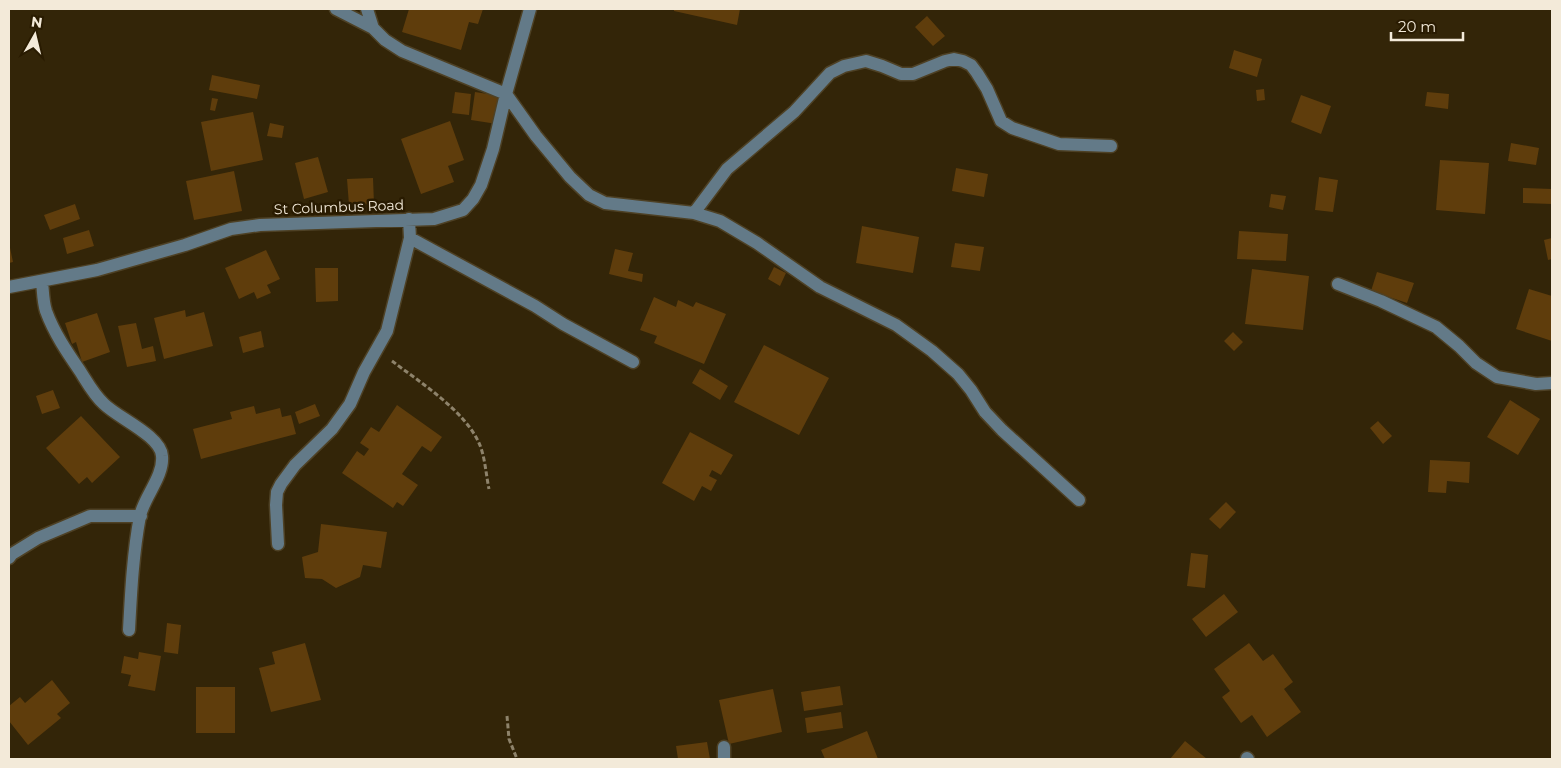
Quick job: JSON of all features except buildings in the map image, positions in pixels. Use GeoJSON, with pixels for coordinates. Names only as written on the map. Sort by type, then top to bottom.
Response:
{"type":"FeatureCollection","features":[{"type":"Feature","properties":{"kind":"street"},"geometry":{"type":"LineString","coordinates":[[336,9],[373,28],[385,40],[402,51],[506,94],[536,136],[570,177],[589,195],[605,203],[694,213],[720,221],[756,243],[820,288],[896,325],[932,351],[958,374],[985,412],[1002,430],[1079,500]]}},
{"type":"Feature","properties":{"kind":"street"},"geometry":{"type":"LineString","coordinates":[[366,9],[373,28]]}},
{"type":"Feature","properties":{"kind":"street","name":"St Columbus Road"},"geometry":{"type":"LineString","coordinates":[[9,287],[97,270],[186,245],[231,229],[260,225],[434,219],[463,210],[481,186],[494,149],[506,94],[530,9]]}},
{"type":"Feature","properties":{"kind":"street"},"geometry":{"type":"LineString","coordinates":[[694,213],[727,169],[794,112],[830,73],[844,66],[866,61],[901,74],[913,74],[954,59],[963,61],[971,65],[977,73],[987,89],[1001,121],[1012,128],[1059,144],[1112,146]]}},
{"type":"Feature","properties":{"kind":"street"},"geometry":{"type":"LineString","coordinates":[[278,544],[276,492],[280,484],[295,464],[336,423],[350,404],[364,372],[387,331],[410,238],[409,219]]}},
{"type":"Feature","properties":{"kind":"street"},"geometry":{"type":"LineString","coordinates":[[410,238],[633,362]]}},
{"type":"Feature","properties":{"kind":"street"},"geometry":{"type":"LineString","coordinates":[[42,281],[45,310],[57,336],[86,381],[103,404],[118,416],[143,431],[157,444],[162,455],[161,470],[144,503],[140,516],[132,575],[129,630]]}},
{"type":"Feature","properties":{"kind":"street"},"geometry":{"type":"LineString","coordinates":[[1338,284],[1436,327],[1459,346],[1476,364],[1497,377],[1536,384],[1552,383]]}},
{"type":"Feature","properties":{"kind":"street"},"geometry":{"type":"LineString","coordinates":[[9,558],[38,538],[90,516],[140,516]]}},
{"type":"Feature","properties":{"kind":"path"},"geometry":{"type":"LineString","coordinates":[[377,350],[458,413],[470,425],[480,445],[489,489]]}},
{"type":"Feature","properties":{"kind":"path"},"geometry":{"type":"LineString","coordinates":[[507,716],[509,739],[517,759]]}}]}
